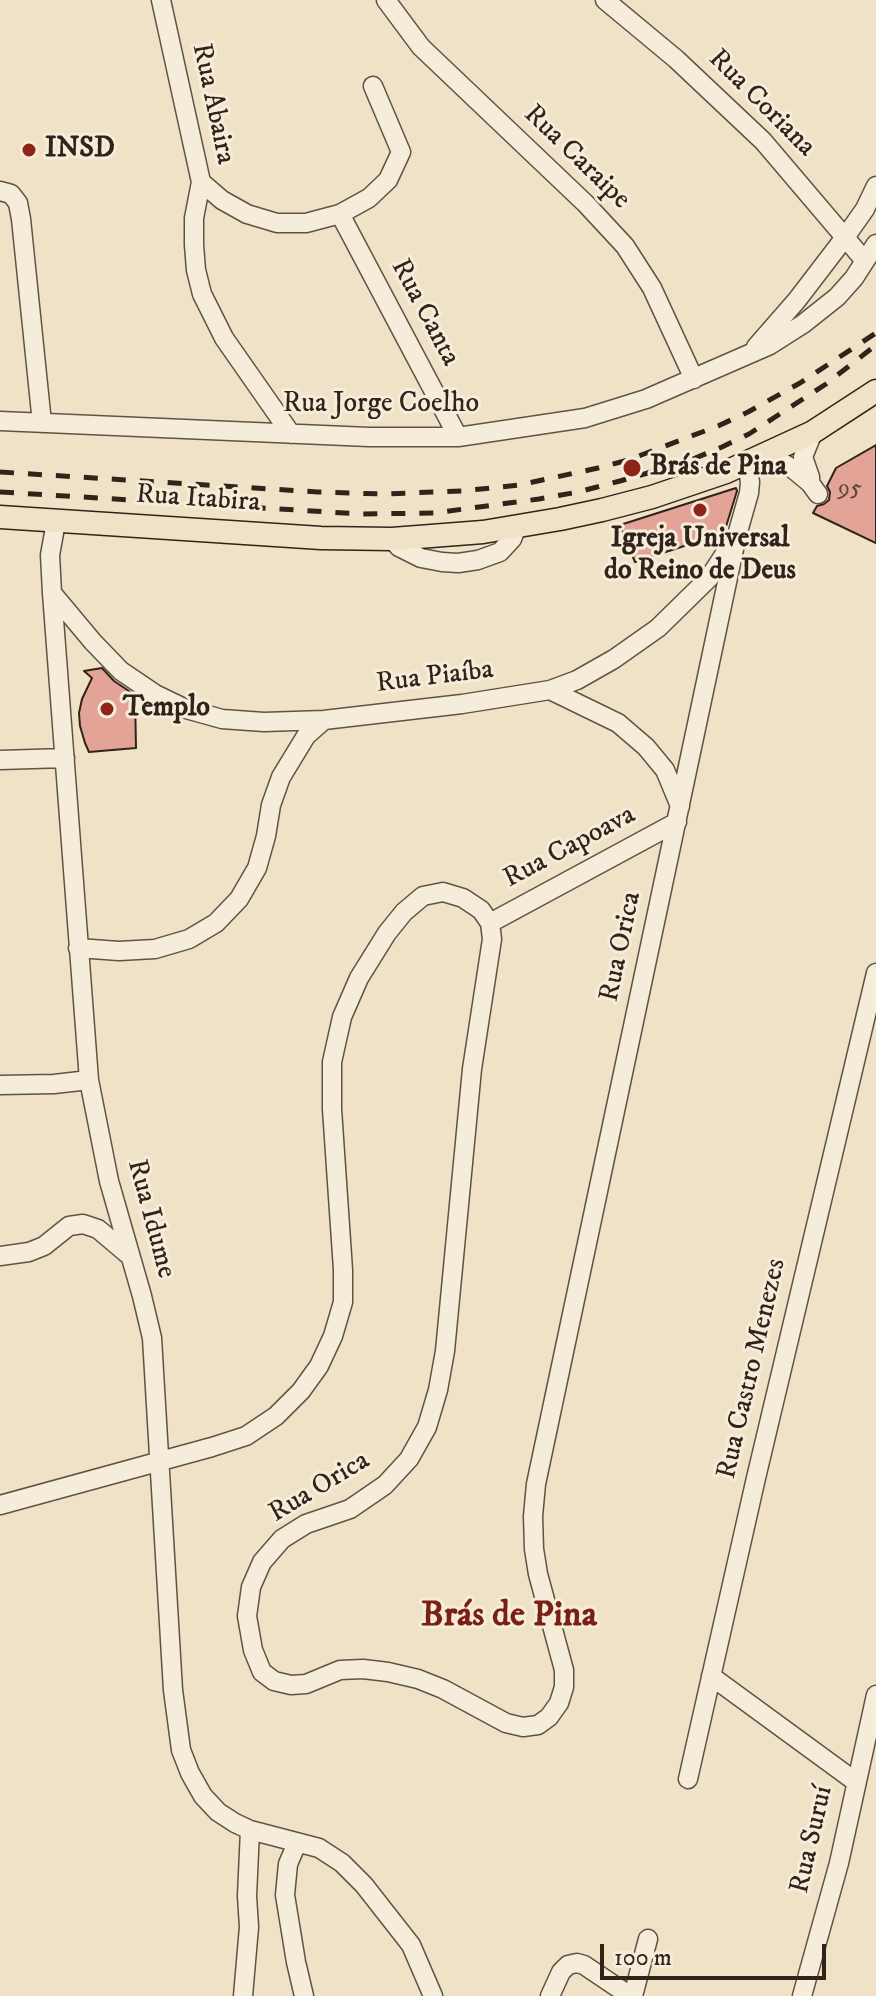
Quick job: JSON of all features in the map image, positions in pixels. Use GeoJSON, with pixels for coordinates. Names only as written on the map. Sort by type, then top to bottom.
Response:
{"type":"FeatureCollection","features":[{"type":"Feature","properties":{"kind":"main road","name":"Rua Itabira"},"geometry":{"type":"LineString","coordinates":[[0,517],[321,538],[437,537],[517,526],[594,512],[652,497],[757,459],[813,432],[876,391]]}},
{"type":"Feature","properties":{"kind":"street","name":"Rua Abaira"},"geometry":{"type":"LineString","coordinates":[[161,0],[201,182],[194,218],[194,245],[202,294],[224,338],[291,434]]}},
{"type":"Feature","properties":{"kind":"street","name":"Rua Caraipe"},"geometry":{"type":"LineString","coordinates":[[386,0],[421,47],[586,204],[625,246],[652,288],[694,379]]}},
{"type":"Feature","properties":{"kind":"street","name":"Rua Coriana"},"geometry":{"type":"LineString","coordinates":[[605,0],[676,59],[763,141],[865,261]]}},
{"type":"Feature","properties":{"kind":"street"},"geometry":{"type":"LineString","coordinates":[[201,182],[222,200],[247,214],[277,223],[306,223],[340,214],[369,198],[388,180],[401,152],[373,86]]}},
{"type":"Feature","properties":{"kind":"street"},"geometry":{"type":"LineString","coordinates":[[749,355],[797,300],[846,236],[865,209],[876,186]]}},
{"type":"Feature","properties":{"kind":"street"},"geometry":{"type":"LineString","coordinates":[[0,191],[11,194],[18,203],[21,219],[42,423]]}},
{"type":"Feature","properties":{"kind":"street","name":"Rua Canta"},"geometry":{"type":"LineString","coordinates":[[340,214],[458,437]]}},
{"type":"Feature","properties":{"kind":"street","name":"Rua Jorge Coelho"},"geometry":{"type":"LineString","coordinates":[[0,421],[369,437],[458,437],[585,418],[646,399],[770,345],[838,297],[876,244]]}},
{"type":"Feature","properties":{"kind":"street"},"geometry":{"type":"LineString","coordinates":[[757,459],[785,463],[814,488],[803,457],[813,432]]}},
{"type":"Feature","properties":{"kind":"street","name":"Rua Piaíba"},"geometry":{"type":"LineString","coordinates":[[52,593],[121,671],[176,704],[222,719],[264,722],[324,720],[550,690],[577,680],[614,659],[658,628],[709,578],[737,535],[757,459]]}},
{"type":"Feature","properties":{"kind":"street","name":"Rua Idume"},"geometry":{"type":"LineString","coordinates":[[56,522],[50,555],[52,593],[89,1080],[109,1181],[152,1338],[173,1690],[181,1750],[203,1796],[218,1812],[250,1830],[319,1848],[342,1863],[411,1945],[433,1996]]}},
{"type":"Feature","properties":{"kind":"street","name":"Rua Orica"},"geometry":{"type":"LineString","coordinates":[[490,923],[490,961],[472,1069],[445,1351],[427,1427],[409,1459],[385,1485],[350,1509],[306,1524],[282,1539],[262,1562],[251,1587],[247,1616],[253,1650],[262,1672],[274,1681],[306,1684],[340,1670],[388,1672],[443,1689],[506,1723],[523,1727],[538,1725],[549,1717],[559,1703],[564,1687],[564,1670],[534,1549],[536,1484],[737,535]]}},
{"type":"Feature","properties":{"kind":"street"},"geometry":{"type":"LineString","coordinates":[[550,690],[618,723],[646,747],[665,770],[679,814]]}},
{"type":"Feature","properties":{"kind":"street"},"geometry":{"type":"LineString","coordinates":[[78,948],[119,951],[155,949],[189,939],[216,923],[239,899],[257,868],[271,805],[281,777],[306,736],[324,720]]}},
{"type":"Feature","properties":{"kind":"street"},"geometry":{"type":"LineString","coordinates":[[0,760],[65,758]]}},
{"type":"Feature","properties":{"kind":"street","name":"Rua Capoava"},"geometry":{"type":"LineString","coordinates":[[490,923],[679,814]]}},
{"type":"Feature","properties":{"kind":"street"},"geometry":{"type":"LineString","coordinates":[[0,1505],[246,1436],[276,1416],[301,1391],[319,1366],[333,1336],[343,1302],[332,1109],[332,1062],[342,1017],[359,978],[387,933],[404,912],[423,896],[443,892],[463,898],[481,910],[490,923]]}},
{"type":"Feature","properties":{"kind":"street","name":"Rua Castro Menezes"},"geometry":{"type":"LineString","coordinates":[[688,1779],[759,1462],[876,973]]}},
{"type":"Feature","properties":{"kind":"street"},"geometry":{"type":"LineString","coordinates":[[0,1085],[89,1080]]}},
{"type":"Feature","properties":{"kind":"street"},"geometry":{"type":"LineString","coordinates":[[0,1256],[29,1252],[44,1246],[69,1226],[83,1224],[98,1229],[130,1256]]}},
{"type":"Feature","properties":{"kind":"street"},"geometry":{"type":"LineString","coordinates":[[711,1676],[856,1782]]}},
{"type":"Feature","properties":{"kind":"street","name":"Rua Suruí"},"geometry":{"type":"LineString","coordinates":[[802,1996],[839,1863],[876,1695]]}},
{"type":"Feature","properties":{"kind":"street"},"geometry":{"type":"LineString","coordinates":[[243,1996],[249,1927],[250,1830]]}},
{"type":"Feature","properties":{"kind":"street"},"geometry":{"type":"LineString","coordinates":[[297,1843],[288,1864],[285,1895],[304,1996]]}},
{"type":"Feature","properties":{"kind":"street"},"geometry":{"type":"LineString","coordinates":[[550,1996],[561,1972],[568,1965],[577,1963],[632,1996],[648,1939]]}},
{"type":"Feature","properties":{"kind":"building"},"geometry":{"type":"Polygon","coordinates":[[[876,445],[876,543],[813,513],[817,506],[829,500],[827,486],[836,468],[876,445]]]}},
{"type":"Feature","properties":{"kind":"building","name":"Igreja Universal do Reino de Deus"},"geometry":{"type":"Polygon","coordinates":[[[736,488],[724,533],[635,562],[620,525],[736,488]]]}},
{"type":"Feature","properties":{"kind":"building","name":"Templo"},"geometry":{"type":"Polygon","coordinates":[[[102,668],[114,681],[135,695],[136,748],[89,752],[85,743],[79,713],[92,678],[84,671],[102,668]]]}},
{"type":"Feature","properties":{"kind":"railway"},"geometry":{"type":"LineString","coordinates":[[0,472],[383,494],[519,485],[628,460],[718,426],[800,383],[876,333]]}},
{"type":"Feature","properties":{"kind":"railway"},"geometry":{"type":"LineString","coordinates":[[0,492],[362,514],[434,513],[539,499],[620,481],[686,462],[722,447],[749,434],[826,384],[876,345]]}},
{"type":"Feature","properties":{"kind":"place","name":"INSD"},"geometry":{"type":"Point","coordinates":[29,150]}},
{"type":"Feature","properties":{"kind":"place","name":"Brás de Pina"},"geometry":{"type":"Point","coordinates":[632,468]}},
{"type":"Feature","properties":{"kind":"place","name":"Igreja Universal do Reino de Deus"},"geometry":{"type":"Point","coordinates":[700,510]}},
{"type":"Feature","properties":{"kind":"place","name":"Templo"},"geometry":{"type":"Point","coordinates":[107,709]}},
{"type":"Feature","properties":{"kind":"district","name":"Brás de Pina"},"geometry":{"type":"Point","coordinates":[509,1618]}}]}
